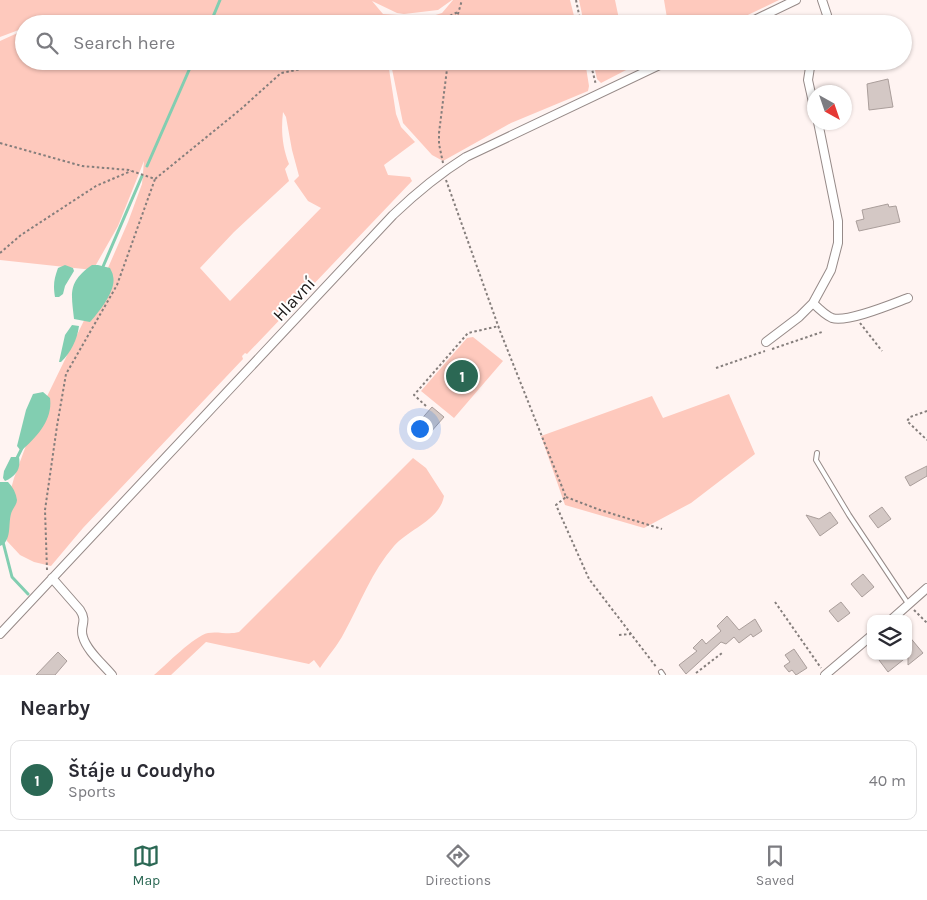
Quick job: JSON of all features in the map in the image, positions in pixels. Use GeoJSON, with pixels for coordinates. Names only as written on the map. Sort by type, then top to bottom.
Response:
{"type":"FeatureCollection","features":[{"type":"Feature","properties":{"kind":"street"},"geometry":{"type":"LineString","coordinates":[[765,15],[796,0]]}},
{"type":"Feature","properties":{"kind":"street"},"geometry":{"type":"LineString","coordinates":[[822,0],[827,15]]}},
{"type":"Feature","properties":{"kind":"street","name":"Hlavní"},"geometry":{"type":"LineString","coordinates":[[0,634],[393,215],[418,191],[466,157],[649,70]]}},
{"type":"Feature","properties":{"kind":"street"},"geometry":{"type":"LineString","coordinates":[[809,85],[810,70]]}},
{"type":"Feature","properties":{"kind":"street"},"geometry":{"type":"LineString","coordinates":[[766,342],[814,304],[831,270],[838,243],[838,221],[820,130]]}},
{"type":"Feature","properties":{"kind":"street"},"geometry":{"type":"LineString","coordinates":[[814,304],[820,311],[833,318],[844,319],[908,298]]}},
{"type":"Feature","properties":{"kind":"street"},"geometry":{"type":"LineString","coordinates":[[52,578],[84,615],[83,637],[91,650],[112,675]]}},
{"type":"Feature","properties":{"kind":"street"},"geometry":{"type":"LineString","coordinates":[[897,615],[927,588]]}},
{"type":"Feature","properties":{"kind":"street"},"geometry":{"type":"LineString","coordinates":[[825,675],[867,639]]}},
{"type":"Feature","properties":{"kind":"lane"},"geometry":{"type":"LineString","coordinates":[[814,454],[849,516],[908,605]]}},
{"type":"Feature","properties":{"kind":"path"},"geometry":{"type":"LineString","coordinates":[[457,15],[462,0]]}},
{"type":"Feature","properties":{"kind":"path"},"geometry":{"type":"LineString","coordinates":[[576,0],[579,15]]}},
{"type":"Feature","properties":{"kind":"path"},"geometry":{"type":"LineString","coordinates":[[452,15],[458,12]]}},
{"type":"Feature","properties":{"kind":"path"},"geometry":{"type":"LineString","coordinates":[[52,578],[47,574],[45,510],[66,374],[118,284],[155,179],[241,109],[280,73],[296,70]]}},
{"type":"Feature","properties":{"kind":"path"},"geometry":{"type":"LineString","coordinates":[[447,70],[438,144],[444,171],[499,326],[566,497],[600,510],[662,529]]}},
{"type":"Feature","properties":{"kind":"path"},"geometry":{"type":"LineString","coordinates":[[592,70],[598,95]]}},
{"type":"Feature","properties":{"kind":"path"},"geometry":{"type":"LineString","coordinates":[[0,143],[82,166],[132,171],[155,179]]}},
{"type":"Feature","properties":{"kind":"path"},"geometry":{"type":"LineString","coordinates":[[0,253],[21,235],[96,186],[132,171]]}},
{"type":"Feature","properties":{"kind":"path"},"geometry":{"type":"LineString","coordinates":[[854,316],[882,351]]}},
{"type":"Feature","properties":{"kind":"path"},"geometry":{"type":"LineString","coordinates":[[426,406],[414,395],[468,333],[499,326]]}},
{"type":"Feature","properties":{"kind":"path"},"geometry":{"type":"LineString","coordinates":[[927,411],[910,417],[907,421],[927,440]]}},
{"type":"Feature","properties":{"kind":"path"},"geometry":{"type":"LineString","coordinates":[[566,497],[556,505],[589,579],[662,674]]}},
{"type":"Feature","properties":{"kind":"path"},"geometry":{"type":"LineString","coordinates":[[775,602],[825,675]]}},
{"type":"Feature","properties":{"kind":"path"},"geometry":{"type":"LineString","coordinates":[[908,605],[927,623]]}},
{"type":"Feature","properties":{"kind":"path"},"geometry":{"type":"LineString","coordinates":[[619,635],[631,634]]}},
{"type":"Feature","properties":{"kind":"path"},"geometry":{"type":"LineString","coordinates":[[696,673],[722,653]]}},
{"type":"Feature","properties":{"kind":"shaded area"},"geometry":{"type":"Polygon","coordinates":[[[0,0],[452,0],[438,10],[404,14],[397,13],[372,1],[383,14],[398,15],[15,15],[15,31],[0,37],[0,0]]]}},
{"type":"Feature","properties":{"kind":"shaded area"},"geometry":{"type":"Polygon","coordinates":[[[453,0],[570,0],[574,15],[436,15],[442,13],[453,0]]]}},
{"type":"Feature","properties":{"kind":"shaded area"},"geometry":{"type":"Polygon","coordinates":[[[579,0],[615,0],[618,15],[582,15],[579,0]]]}},
{"type":"Feature","properties":{"kind":"shaded area"},"geometry":{"type":"Polygon","coordinates":[[[664,0],[779,0],[748,15],[666,15],[664,0]]]}},
{"type":"Feature","properties":{"kind":"shaded area"},"geometry":{"type":"Polygon","coordinates":[[[15,34],[15,70],[389,70],[396,114],[401,127],[415,142],[384,165],[388,175],[410,177],[412,181],[247,354],[245,353],[242,356],[243,359],[83,528],[51,566],[34,562],[20,555],[7,541],[5,511],[14,478],[35,421],[94,300],[128,222],[142,184],[144,161],[118,226],[93,270],[0,260],[0,41],[15,34]],[[283,112],[283,138],[289,164],[285,169],[289,181],[234,232],[200,268],[230,301],[321,208],[308,201],[294,181],[299,176],[286,117],[283,112]]]}},
{"type":"Feature","properties":{"kind":"shaded area"},"geometry":{"type":"Polygon","coordinates":[[[392,70],[586,70],[588,91],[511,123],[443,161],[432,155],[403,123],[392,70]]]}},
{"type":"Feature","properties":{"kind":"shaded area"},"geometry":{"type":"Polygon","coordinates":[[[595,70],[626,70],[601,83],[597,79],[595,70]]]}},
{"type":"Feature","properties":{"kind":"shaded area"},"geometry":{"type":"Polygon","coordinates":[[[65,265],[73,268],[74,271],[65,286],[63,294],[55,297],[54,285],[58,268],[65,265]]]}},
{"type":"Feature","properties":{"kind":"shaded area"},"geometry":{"type":"Polygon","coordinates":[[[92,265],[110,268],[113,274],[113,282],[106,301],[90,322],[74,319],[72,295],[75,282],[92,265]]]}},
{"type":"Feature","properties":{"kind":"shaded area"},"geometry":{"type":"Polygon","coordinates":[[[72,325],[79,326],[77,336],[68,354],[59,362],[65,335],[72,325]]]}},
{"type":"Feature","properties":{"kind":"shaded area"},"geometry":{"type":"Polygon","coordinates":[[[473,337],[503,361],[454,418],[421,391],[467,338],[473,337]]]}},
{"type":"Feature","properties":{"kind":"shaded area"},"geometry":{"type":"Polygon","coordinates":[[[43,392],[50,398],[49,414],[43,428],[21,451],[17,446],[26,410],[33,394],[43,392]]]}},
{"type":"Feature","properties":{"kind":"shaded area"},"geometry":{"type":"Polygon","coordinates":[[[729,394],[755,454],[691,503],[644,528],[565,505],[541,436],[652,396],[663,418],[729,394]]]}},
{"type":"Feature","properties":{"kind":"shaded area"},"geometry":{"type":"Polygon","coordinates":[[[11,457],[19,457],[18,469],[12,477],[5,481],[3,478],[4,471],[11,457]]]}},
{"type":"Feature","properties":{"kind":"shaded area"},"geometry":{"type":"Polygon","coordinates":[[[413,458],[426,468],[444,496],[441,504],[437,512],[400,540],[386,556],[342,637],[320,668],[314,660],[309,664],[206,642],[171,675],[154,675],[202,635],[208,633],[239,632],[413,458]]]}},
{"type":"Feature","properties":{"kind":"shaded area"},"geometry":{"type":"Polygon","coordinates":[[[0,482],[8,482],[14,490],[17,500],[11,514],[8,537],[4,544],[0,546],[0,482]]]}},
{"type":"Feature","properties":{"kind":"building"},"geometry":{"type":"Polygon","coordinates":[[[888,79],[893,107],[869,110],[867,84],[888,79]]]}},
{"type":"Feature","properties":{"kind":"building"},"geometry":{"type":"Polygon","coordinates":[[[888,204],[889,207],[896,206],[900,222],[859,231],[856,221],[864,219],[862,210],[888,204]]]}},
{"type":"Feature","properties":{"kind":"building"},"geometry":{"type":"Polygon","coordinates":[[[432,407],[444,417],[423,441],[411,431],[432,407]]]}},
{"type":"Feature","properties":{"kind":"building"},"geometry":{"type":"Polygon","coordinates":[[[927,466],[927,476],[910,486],[905,477],[927,466]]]}},
{"type":"Feature","properties":{"kind":"building"},"geometry":{"type":"Polygon","coordinates":[[[882,507],[891,519],[878,528],[869,516],[882,507]]]}},
{"type":"Feature","properties":{"kind":"building"},"geometry":{"type":"Polygon","coordinates":[[[830,512],[838,523],[820,536],[806,515],[819,519],[830,512]]]}},
{"type":"Feature","properties":{"kind":"building"},"geometry":{"type":"Polygon","coordinates":[[[863,574],[874,587],[862,597],[851,584],[863,574]]]}},
{"type":"Feature","properties":{"kind":"building"},"geometry":{"type":"Polygon","coordinates":[[[841,602],[850,613],[838,622],[829,611],[841,602]]]}},
{"type":"Feature","properties":{"kind":"building"},"geometry":{"type":"Polygon","coordinates":[[[727,616],[739,630],[755,619],[762,631],[753,637],[751,634],[739,643],[734,637],[726,644],[721,642],[686,674],[679,665],[697,651],[693,648],[702,639],[706,644],[721,631],[717,626],[727,616]]]}},
{"type":"Feature","properties":{"kind":"building"},"geometry":{"type":"Polygon","coordinates":[[[912,640],[923,653],[908,665],[908,660],[912,660],[912,640]]]}},
{"type":"Feature","properties":{"kind":"building"},"geometry":{"type":"Polygon","coordinates":[[[794,649],[807,668],[796,675],[792,670],[789,672],[784,666],[790,662],[785,655],[794,649]]]}},
{"type":"Feature","properties":{"kind":"building"},"geometry":{"type":"Polygon","coordinates":[[[58,652],[67,661],[55,675],[36,675],[58,652]]]}},
{"type":"Feature","properties":{"kind":"building"},"geometry":{"type":"Polygon","coordinates":[[[879,660],[903,660],[888,672],[879,660]]]}},
{"type":"Feature","properties":{"kind":"waterway"},"geometry":{"type":"LineString","coordinates":[[214,15],[220,0]]}},
{"type":"Feature","properties":{"kind":"waterway"},"geometry":{"type":"LineString","coordinates":[[147,166],[189,70]]}},
{"type":"Feature","properties":{"kind":"waterway"},"geometry":{"type":"LineString","coordinates":[[102,269],[142,176]]}},
{"type":"Feature","properties":{"kind":"waterway"},"geometry":{"type":"LineString","coordinates":[[16,460],[22,448]]}},
{"type":"Feature","properties":{"kind":"waterway"},"geometry":{"type":"LineString","coordinates":[[3,542],[12,577],[28,594]]}},
{"type":"Feature","properties":{"kind":"place","name":"Štáje u Coudyho"},"geometry":{"type":"Point","coordinates":[462,376]}}]}
